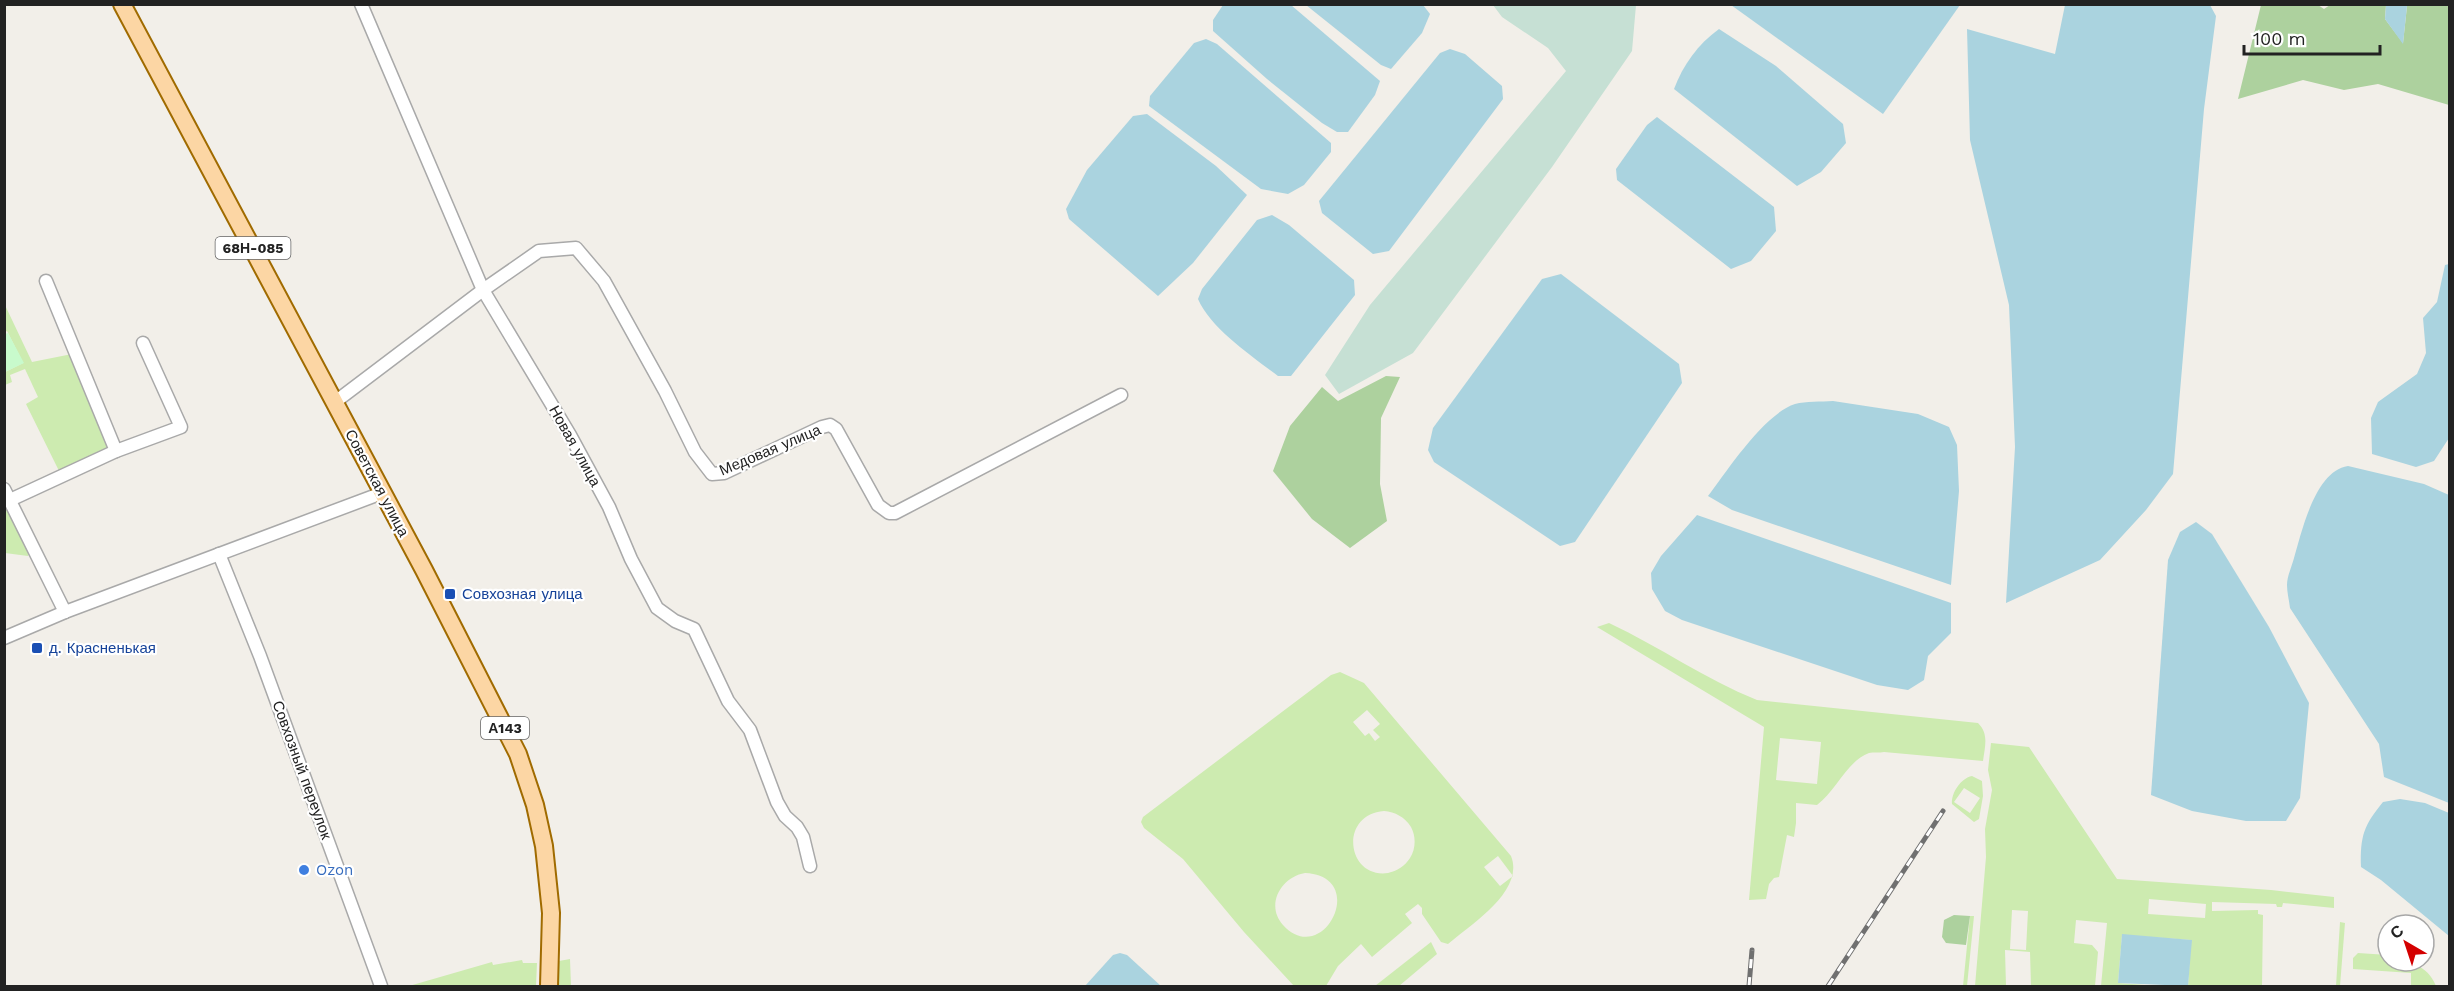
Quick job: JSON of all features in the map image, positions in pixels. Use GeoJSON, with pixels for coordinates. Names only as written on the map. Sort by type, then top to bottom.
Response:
{"type":"FeatureCollection","features":[{"type":"Feature","properties":{"kind":"main road","name":"Советская улица"},"geometry":{"type":"LineString","coordinates":[[122,4],[335,402],[525,771],[541,826],[548,872],[551,913],[549,987]]}},
{"type":"Feature","properties":{"kind":"street","name":"Новая улица"},"geometry":{"type":"LineString","coordinates":[[361,4],[483,290],[570,435],[609,507],[631,559],[657,608],[675,621],[694,629],[728,701],[750,730],[777,802],[785,816],[797,827],[803,837],[810,866]]}},
{"type":"Feature","properties":{"kind":"street","name":"Медовая улица"},"geometry":{"type":"LineString","coordinates":[[483,290],[539,251],[576,248],[604,280],[665,391],[695,452],[708,471],[716,475],[724,473],[830,425],[836,429],[876,502],[889,513],[895,513],[1121,395]]}},
{"type":"Feature","properties":{"kind":"street"},"geometry":{"type":"LineString","coordinates":[[46,281],[116,451]]}},
{"type":"Feature","properties":{"kind":"street"},"geometry":{"type":"LineString","coordinates":[[335,402],[483,290]]}},
{"type":"Feature","properties":{"kind":"street"},"geometry":{"type":"LineString","coordinates":[[65,612],[7,494],[181,427],[143,343]]}},
{"type":"Feature","properties":{"kind":"street"},"geometry":{"type":"LineString","coordinates":[[4,638],[65,612],[382,493]]}},
{"type":"Feature","properties":{"kind":"street","name":"Совхозный переулок"},"geometry":{"type":"LineString","coordinates":[[219,554],[264,667],[381,987]]}},
{"type":"Feature","properties":{"kind":"green space"},"geometry":{"type":"Polygon","coordinates":[[[2412,4],[2449,5],[2449,105],[2378,84],[2344,90],[2303,80],[2238,99],[2261,5],[2318,5],[2324,9],[2330,5],[2386,5],[2385,19],[2403,43],[2407,6],[2412,4]]]}},
{"type":"Feature","properties":{"kind":"green space"},"geometry":{"type":"Polygon","coordinates":[[[1493,5],[1636,5],[1632,51],[1552,167],[1413,353],[1339,394],[1325,375],[1370,305],[1566,71],[1548,48],[1502,17],[1493,5]]]}},
{"type":"Feature","properties":{"kind":"green space"},"geometry":{"type":"Polygon","coordinates":[[[4,303],[32,362],[72,354],[112,450],[61,475],[26,404],[38,397],[25,369],[10,375],[12,382],[5,385],[5,372],[23,363],[7,331],[5,332],[4,303]]]}},
{"type":"Feature","properties":{"kind":"green space"},"geometry":{"type":"Polygon","coordinates":[[[8,333],[24,363],[5,372],[5,334],[8,333]]]}},
{"type":"Feature","properties":{"kind":"green space"},"geometry":{"type":"Polygon","coordinates":[[[1386,376],[1400,377],[1381,418],[1380,484],[1387,521],[1350,548],[1312,519],[1273,471],[1290,426],[1322,387],[1338,401],[1386,376]]]}},
{"type":"Feature","properties":{"kind":"green space"},"geometry":{"type":"Polygon","coordinates":[[[4,502],[30,552],[28,556],[5,553],[4,502]]]}},
{"type":"Feature","properties":{"kind":"green space"},"geometry":{"type":"Polygon","coordinates":[[[1609,623],[1757,700],[1978,723],[1985,736],[1983,761],[1884,752],[1869,753],[1861,757],[1817,805],[1796,803],[1794,837],[1787,835],[1779,877],[1774,878],[1769,884],[1766,899],[1749,900],[1764,727],[1597,627],[1609,623]],[[1780,738],[1776,780],[1817,784],[1821,742],[1780,738]]]}},
{"type":"Feature","properties":{"kind":"green space"},"geometry":{"type":"Polygon","coordinates":[[[1340,672],[1364,683],[1511,856],[1513,869],[1512,875],[1498,856],[1484,867],[1500,886],[1511,877],[1510,882],[1503,894],[1482,917],[1448,944],[1441,942],[1418,904],[1405,914],[1412,923],[1372,957],[1361,944],[1338,966],[1326,986],[1294,986],[1244,932],[1183,859],[1144,828],[1141,822],[1143,817],[1331,675],[1340,672]],[[1367,710],[1353,722],[1365,736],[1369,733],[1375,741],[1380,737],[1373,730],[1380,724],[1367,710]],[[1384,811],[1369,815],[1359,823],[1354,834],[1353,846],[1357,857],[1364,866],[1374,872],[1388,873],[1403,866],[1408,861],[1414,847],[1413,831],[1409,823],[1399,816],[1384,811]],[[1305,873],[1289,880],[1278,893],[1275,909],[1283,925],[1298,936],[1312,936],[1325,929],[1333,917],[1337,902],[1335,889],[1324,878],[1305,873]]]}},
{"type":"Feature","properties":{"kind":"green space"},"geometry":{"type":"Polygon","coordinates":[[[1991,743],[2029,747],[2117,879],[2334,897],[2334,908],[2283,903],[2282,907],[2277,907],[2276,904],[2212,902],[2212,911],[2258,910],[2258,914],[2263,915],[2262,986],[2188,986],[2191,940],[2122,935],[2118,983],[2158,986],[2101,986],[2107,923],[2076,920],[2074,943],[2092,945],[2098,952],[2095,986],[2031,986],[2030,952],[2005,950],[2006,986],[1975,986],[1986,857],[1985,829],[1992,790],[1988,770],[1991,743]],[[2149,899],[2148,914],[2205,918],[2206,904],[2149,899]],[[2012,910],[2010,949],[2026,950],[2028,911],[2012,910]]]}},
{"type":"Feature","properties":{"kind":"green space"},"geometry":{"type":"Polygon","coordinates":[[[1972,776],[1982,781],[1983,796],[1979,819],[1974,822],[1952,804],[1957,787],[1972,776]],[[1964,788],[1954,802],[1970,813],[1980,798],[1964,788]]]}},
{"type":"Feature","properties":{"kind":"green space"},"geometry":{"type":"Polygon","coordinates":[[[1954,915],[1970,916],[1966,945],[1946,943],[1942,937],[1944,920],[1954,915]]]}},
{"type":"Feature","properties":{"kind":"green space"},"geometry":{"type":"Polygon","coordinates":[[[1970,916],[1974,916],[1967,986],[1963,986],[1970,916]]]}},
{"type":"Feature","properties":{"kind":"green space"},"geometry":{"type":"Polygon","coordinates":[[[2340,922],[2345,923],[2340,986],[2336,986],[2340,922]]]}},
{"type":"Feature","properties":{"kind":"green space"},"geometry":{"type":"Polygon","coordinates":[[[1431,942],[1437,954],[1399,986],[1375,986],[1431,942]]]}},
{"type":"Feature","properties":{"kind":"green space"},"geometry":{"type":"Polygon","coordinates":[[[2358,953],[2376,954],[2376,971],[2353,969],[2353,958],[2358,953]]]}},
{"type":"Feature","properties":{"kind":"green space"},"geometry":{"type":"Polygon","coordinates":[[[570,959],[571,986],[558,986],[559,961],[570,959]]]}},
{"type":"Feature","properties":{"kind":"green space"},"geometry":{"type":"Polygon","coordinates":[[[522,960],[523,963],[537,963],[536,986],[409,986],[492,962],[493,965],[522,960]]]}},
{"type":"Feature","properties":{"kind":"green space"},"geometry":{"type":"Polygon","coordinates":[[[2411,973],[2428,973],[2436,986],[2411,986],[2411,973]]]}},
{"type":"Feature","properties":{"kind":"water"},"geometry":{"type":"Polygon","coordinates":[[[1223,5],[1291,5],[1380,81],[1375,95],[1348,132],[1337,132],[1322,123],[1267,79],[1213,31],[1213,20],[1223,5]]]}},
{"type":"Feature","properties":{"kind":"water"},"geometry":{"type":"Polygon","coordinates":[[[1306,5],[1423,5],[1430,14],[1422,33],[1391,69],[1381,65],[1306,5]]]}},
{"type":"Feature","properties":{"kind":"water"},"geometry":{"type":"Polygon","coordinates":[[[1731,5],[1960,5],[1883,114],[1731,5]]]}},
{"type":"Feature","properties":{"kind":"water"},"geometry":{"type":"Polygon","coordinates":[[[2065,5],[2210,5],[2216,16],[2204,109],[2173,474],[2146,510],[2100,560],[2006,603],[2015,447],[2009,305],[1970,140],[1967,29],[2055,54],[2065,5]]]}},
{"type":"Feature","properties":{"kind":"water"},"geometry":{"type":"Polygon","coordinates":[[[2386,5],[2412,5],[2407,6],[2403,44],[2385,19],[2386,5]]]}},
{"type":"Feature","properties":{"kind":"water"},"geometry":{"type":"Polygon","coordinates":[[[1719,29],[1776,66],[1843,124],[1846,143],[1821,172],[1797,186],[1674,89],[1692,56],[1704,41],[1719,29]]]}},
{"type":"Feature","properties":{"kind":"water"},"geometry":{"type":"Polygon","coordinates":[[[1206,39],[1217,44],[1331,143],[1331,152],[1304,185],[1288,194],[1261,189],[1149,106],[1150,96],[1194,43],[1206,39]]]}},
{"type":"Feature","properties":{"kind":"water"},"geometry":{"type":"Polygon","coordinates":[[[1450,49],[1465,54],[1502,86],[1503,99],[1389,251],[1373,254],[1322,213],[1319,201],[1440,53],[1450,49]]]}},
{"type":"Feature","properties":{"kind":"water"},"geometry":{"type":"Polygon","coordinates":[[[1147,114],[1216,166],[1247,195],[1193,263],[1158,296],[1069,219],[1066,209],[1087,170],[1133,116],[1147,114]]]}},
{"type":"Feature","properties":{"kind":"water"},"geometry":{"type":"Polygon","coordinates":[[[1657,117],[1774,207],[1776,231],[1751,261],[1731,269],[1617,180],[1616,169],[1647,125],[1657,117]]]}},
{"type":"Feature","properties":{"kind":"water"},"geometry":{"type":"Polygon","coordinates":[[[1272,215],[1289,225],[1354,280],[1355,295],[1291,376],[1278,376],[1233,341],[1212,321],[1198,299],[1202,289],[1257,220],[1272,215]]]}},
{"type":"Feature","properties":{"kind":"water"},"geometry":{"type":"Polygon","coordinates":[[[2449,264],[2449,438],[2434,461],[2416,467],[2372,454],[2371,418],[2378,402],[2417,374],[2426,353],[2423,318],[2437,302],[2445,265],[2449,264]]]}},
{"type":"Feature","properties":{"kind":"water"},"geometry":{"type":"Polygon","coordinates":[[[1561,274],[1679,364],[1682,383],[1575,542],[1560,546],[1434,462],[1428,450],[1433,428],[1542,279],[1561,274]]]}},
{"type":"Feature","properties":{"kind":"water"},"geometry":{"type":"Polygon","coordinates":[[[1833,401],[1918,414],[1949,427],[1957,445],[1959,491],[1951,585],[1732,510],[1708,496],[1747,444],[1771,419],[1795,404],[1833,401]]]}},
{"type":"Feature","properties":{"kind":"water"},"geometry":{"type":"Polygon","coordinates":[[[2348,466],[2424,484],[2449,495],[2449,803],[2384,777],[2379,744],[2290,608],[2288,578],[2306,518],[2319,490],[2327,479],[2337,470],[2348,466]]]}},
{"type":"Feature","properties":{"kind":"water"},"geometry":{"type":"Polygon","coordinates":[[[1697,515],[1951,603],[1951,633],[1928,656],[1924,680],[1908,690],[1877,685],[1682,620],[1665,611],[1652,589],[1651,573],[1661,556],[1697,515]]]}},
{"type":"Feature","properties":{"kind":"water"},"geometry":{"type":"Polygon","coordinates":[[[2196,522],[2212,534],[2269,627],[2309,703],[2300,798],[2286,821],[2246,821],[2192,811],[2151,795],[2168,560],[2180,532],[2196,522]]]}},
{"type":"Feature","properties":{"kind":"water"},"geometry":{"type":"Polygon","coordinates":[[[2400,799],[2425,803],[2449,813],[2449,936],[2436,925],[2436,913],[2421,913],[2381,880],[2361,867],[2364,832],[2383,802],[2400,799]]]}},
{"type":"Feature","properties":{"kind":"water"},"geometry":{"type":"Polygon","coordinates":[[[2122,934],[2192,940],[2188,986],[2118,983],[2122,934]]]}},
{"type":"Feature","properties":{"kind":"water"},"geometry":{"type":"Polygon","coordinates":[[[1120,953],[1127,955],[1161,986],[1085,986],[1113,955],[1120,953]]]}},
{"type":"Feature","properties":{"kind":"railway"},"geometry":{"type":"LineString","coordinates":[[1828,986],[1943,811]]}},
{"type":"Feature","properties":{"kind":"railway"},"geometry":{"type":"LineString","coordinates":[[1749,986],[1752,950]]}},
{"type":"Feature","properties":{"kind":"place","name":"Совхозная улица"},"geometry":{"type":"Point","coordinates":[450,594]}},
{"type":"Feature","properties":{"kind":"place","name":"д. Красненькая"},"geometry":{"type":"Point","coordinates":[37,648]}},
{"type":"Feature","properties":{"kind":"place","name":"Ozon"},"geometry":{"type":"Point","coordinates":[304,870]}}]}
